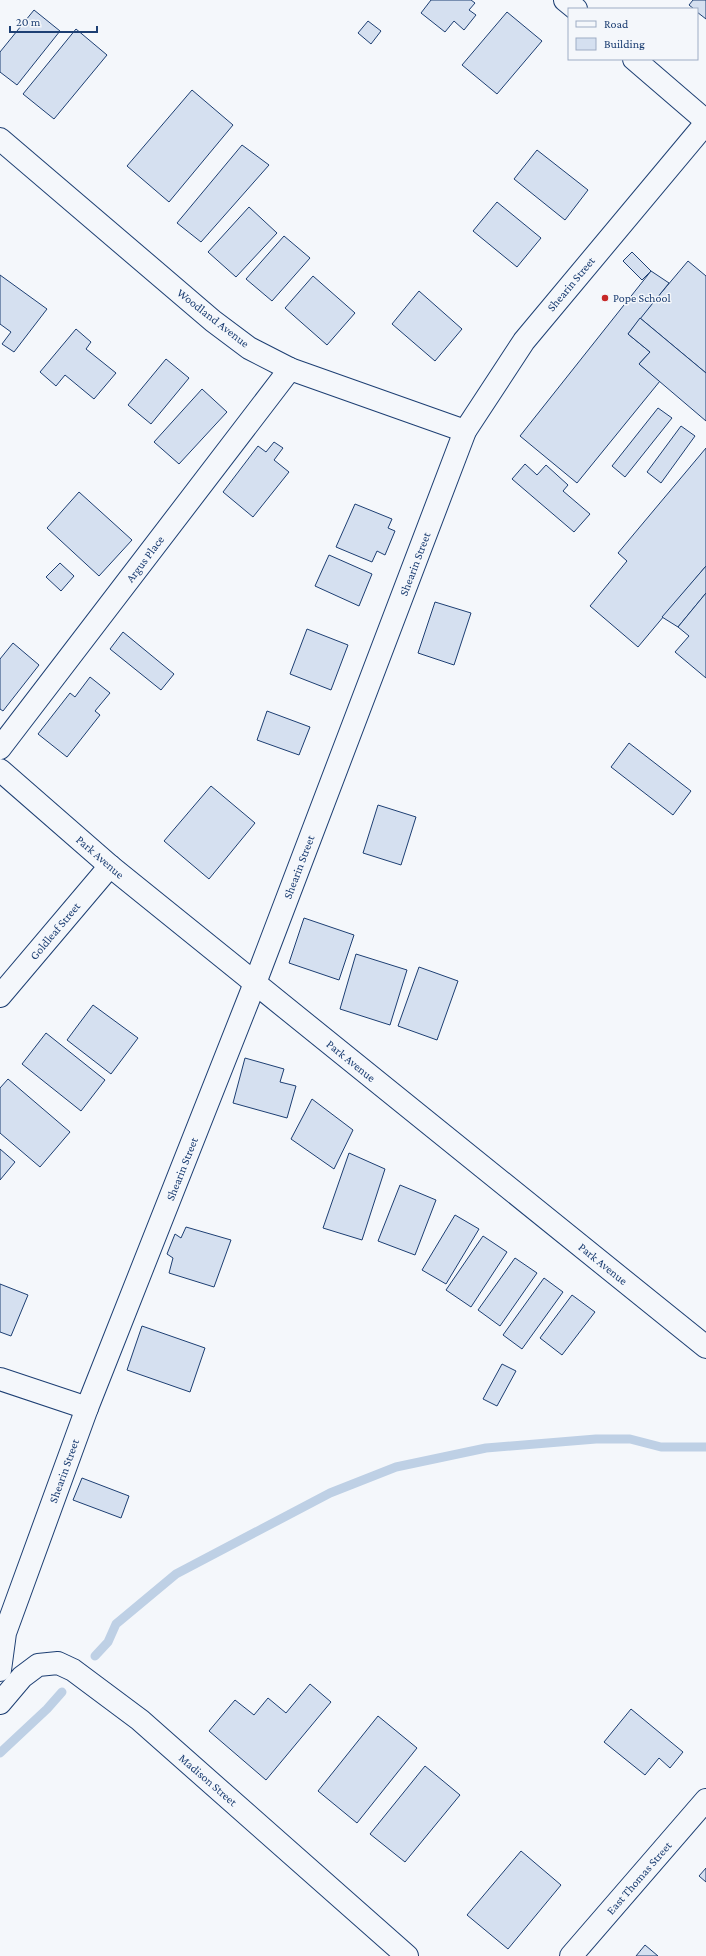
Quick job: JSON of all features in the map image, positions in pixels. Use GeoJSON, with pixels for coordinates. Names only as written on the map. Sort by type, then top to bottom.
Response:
{"type":"FeatureCollection","features":[{"type":"Feature","properties":{"kind":"street"},"geometry":{"type":"LineString","coordinates":[[565,0],[575,8]]}},
{"type":"Feature","properties":{"kind":"street"},"geometry":{"type":"LineString","coordinates":[[635,60],[706,122]]}},
{"type":"Feature","properties":{"kind":"street","name":"Shearin Street"},"geometry":{"type":"LineString","coordinates":[[0,1670],[5,1633],[87,1408],[255,983],[465,431],[524,341],[706,122]]}},
{"type":"Feature","properties":{"kind":"street","name":"Woodland Avenue"},"geometry":{"type":"LineString","coordinates":[[0,139],[213,321],[249,348],[290,369],[465,431]]}},
{"type":"Feature","properties":{"kind":"street","name":"Argus Place"},"geometry":{"type":"LineString","coordinates":[[0,748],[290,369]]}},
{"type":"Feature","properties":{"kind":"street","name":"Park Avenue"},"geometry":{"type":"LineString","coordinates":[[0,770],[110,866],[706,1347]]}},
{"type":"Feature","properties":{"kind":"street","name":"Goldleaf Street"},"geometry":{"type":"LineString","coordinates":[[0,996],[110,866]]}},
{"type":"Feature","properties":{"kind":"street"},"geometry":{"type":"LineString","coordinates":[[0,1379],[87,1408]]}},
{"type":"Feature","properties":{"kind":"street","name":"Madison Street"},"geometry":{"type":"LineString","coordinates":[[0,1703],[22,1678],[38,1664],[58,1663],[73,1670],[140,1720],[407,1956]]}},
{"type":"Feature","properties":{"kind":"street","name":"East Thomas Street"},"geometry":{"type":"LineString","coordinates":[[571,1956],[706,1800]]}},
{"type":"Feature","properties":{"kind":"building"},"geometry":{"type":"Polygon","coordinates":[[[431,0],[471,0],[475,3],[469,10],[476,15],[464,30],[454,21],[445,32],[421,13],[431,0]]]}},
{"type":"Feature","properties":{"kind":"building"},"geometry":{"type":"Polygon","coordinates":[[[693,0],[706,0],[706,19],[698,13],[698,8],[693,8],[689,5],[693,0]]]}},
{"type":"Feature","properties":{"kind":"building"},"geometry":{"type":"Polygon","coordinates":[[[34,10],[60,31],[17,85],[0,72],[0,52],[34,10]]]}},
{"type":"Feature","properties":{"kind":"building"},"geometry":{"type":"Polygon","coordinates":[[[507,12],[542,41],[497,94],[462,65],[507,12]]]}},
{"type":"Feature","properties":{"kind":"building"},"geometry":{"type":"Polygon","coordinates":[[[368,21],[381,31],[371,44],[358,33],[368,21]]]}},
{"type":"Feature","properties":{"kind":"building"},"geometry":{"type":"Polygon","coordinates":[[[76,29],[107,55],[54,119],[23,94],[76,29]]]}},
{"type":"Feature","properties":{"kind":"building"},"geometry":{"type":"Polygon","coordinates":[[[192,90],[233,125],[169,202],[127,166],[192,90]]]}},
{"type":"Feature","properties":{"kind":"building"},"geometry":{"type":"Polygon","coordinates":[[[242,145],[269,165],[201,242],[177,223],[242,145]]]}},
{"type":"Feature","properties":{"kind":"building"},"geometry":{"type":"Polygon","coordinates":[[[537,150],[588,190],[565,220],[514,179],[537,150]]]}},
{"type":"Feature","properties":{"kind":"building"},"geometry":{"type":"Polygon","coordinates":[[[497,202],[541,238],[517,267],[473,231],[497,202]]]}},
{"type":"Feature","properties":{"kind":"building"},"geometry":{"type":"Polygon","coordinates":[[[249,207],[277,233],[236,277],[208,252],[249,207]]]}},
{"type":"Feature","properties":{"kind":"building"},"geometry":{"type":"Polygon","coordinates":[[[284,236],[310,258],[272,301],[246,279],[284,236]]]}},
{"type":"Feature","properties":{"kind":"building"},"geometry":{"type":"Polygon","coordinates":[[[632,252],[651,271],[642,280],[623,261],[632,252]]]}},
{"type":"Feature","properties":{"kind":"building"},"geometry":{"type":"Polygon","coordinates":[[[688,261],[706,276],[706,373],[640,318],[688,261]]]}},
{"type":"Feature","properties":{"kind":"building"},"geometry":{"type":"Polygon","coordinates":[[[651,271],[669,283],[628,334],[650,352],[639,364],[660,381],[577,483],[520,436],[651,271]]]}},
{"type":"Feature","properties":{"kind":"building"},"geometry":{"type":"Polygon","coordinates":[[[0,275],[47,309],[14,352],[2,344],[11,332],[0,324],[0,275]]]}},
{"type":"Feature","properties":{"kind":"building"},"geometry":{"type":"Polygon","coordinates":[[[313,276],[355,313],[327,345],[285,308],[313,276]]]}},
{"type":"Feature","properties":{"kind":"building"},"geometry":{"type":"Polygon","coordinates":[[[419,291],[462,329],[435,361],[392,324],[419,291]]]}},
{"type":"Feature","properties":{"kind":"building"},"geometry":{"type":"Polygon","coordinates":[[[640,318],[706,373],[706,421],[639,364],[650,352],[628,334],[640,318]]]}},
{"type":"Feature","properties":{"kind":"building"},"geometry":{"type":"Polygon","coordinates":[[[76,329],[91,342],[86,349],[116,373],[94,399],[65,375],[56,386],[40,372],[76,329]]]}},
{"type":"Feature","properties":{"kind":"building"},"geometry":{"type":"Polygon","coordinates":[[[166,359],[189,378],[151,424],[128,405],[166,359]]]}},
{"type":"Feature","properties":{"kind":"building"},"geometry":{"type":"Polygon","coordinates":[[[202,389],[227,412],[179,464],[154,442],[202,389]]]}},
{"type":"Feature","properties":{"kind":"building"},"geometry":{"type":"Polygon","coordinates":[[[658,408],[672,418],[625,477],[612,466],[658,408]]]}},
{"type":"Feature","properties":{"kind":"building"},"geometry":{"type":"Polygon","coordinates":[[[681,426],[695,436],[661,483],[647,472],[681,426]]]}},
{"type":"Feature","properties":{"kind":"building"},"geometry":{"type":"Polygon","coordinates":[[[274,442],[283,448],[274,460],[289,472],[253,517],[223,492],[258,446],[266,452],[274,442]]]}},
{"type":"Feature","properties":{"kind":"building"},"geometry":{"type":"Polygon","coordinates":[[[706,448],[706,566],[638,647],[590,606],[627,561],[618,553],[706,448]]]}},
{"type":"Feature","properties":{"kind":"building"},"geometry":{"type":"Polygon","coordinates":[[[525,464],[537,475],[546,465],[568,485],[563,491],[590,514],[574,532],[512,479],[525,464]]]}},
{"type":"Feature","properties":{"kind":"building"},"geometry":{"type":"Polygon","coordinates":[[[79,492],[132,540],[99,576],[47,528],[79,492]]]}},
{"type":"Feature","properties":{"kind":"building"},"geometry":{"type":"Polygon","coordinates":[[[355,504],[392,519],[388,528],[395,531],[385,555],[377,551],[372,562],[336,547],[355,504]]]}},
{"type":"Feature","properties":{"kind":"building"},"geometry":{"type":"Polygon","coordinates":[[[329,555],[372,574],[359,606],[315,586],[329,555]]]}},
{"type":"Feature","properties":{"kind":"building"},"geometry":{"type":"Polygon","coordinates":[[[60,563],[74,576],[61,591],[46,577],[60,563]]]}},
{"type":"Feature","properties":{"kind":"building"},"geometry":{"type":"Polygon","coordinates":[[[706,566],[706,593],[678,627],[662,617],[706,566]]]}},
{"type":"Feature","properties":{"kind":"building"},"geometry":{"type":"Polygon","coordinates":[[[706,593],[706,678],[675,652],[689,636],[678,627],[706,593]]]}},
{"type":"Feature","properties":{"kind":"building"},"geometry":{"type":"Polygon","coordinates":[[[435,602],[471,613],[454,665],[418,653],[435,602]]]}},
{"type":"Feature","properties":{"kind":"building"},"geometry":{"type":"Polygon","coordinates":[[[307,629],[348,645],[331,690],[290,674],[307,629]]]}},
{"type":"Feature","properties":{"kind":"building"},"geometry":{"type":"Polygon","coordinates":[[[123,632],[174,674],[161,690],[110,649],[123,632]]]}},
{"type":"Feature","properties":{"kind":"building"},"geometry":{"type":"Polygon","coordinates":[[[13,643],[39,665],[3,711],[0,709],[0,659],[13,643]]]}},
{"type":"Feature","properties":{"kind":"building"},"geometry":{"type":"Polygon","coordinates":[[[90,677],[110,693],[95,711],[100,715],[67,757],[38,734],[70,693],[75,697],[90,677]]]}},
{"type":"Feature","properties":{"kind":"building"},"geometry":{"type":"Polygon","coordinates":[[[267,711],[310,727],[299,755],[257,740],[267,711]]]}},
{"type":"Feature","properties":{"kind":"building"},"geometry":{"type":"Polygon","coordinates":[[[629,743],[691,791],[673,815],[611,767],[629,743]]]}},
{"type":"Feature","properties":{"kind":"building"},"geometry":{"type":"Polygon","coordinates":[[[211,786],[255,823],[209,879],[164,841],[211,786]]]}},
{"type":"Feature","properties":{"kind":"building"},"geometry":{"type":"Polygon","coordinates":[[[378,805],[416,817],[401,865],[363,853],[378,805]]]}},
{"type":"Feature","properties":{"kind":"building"},"geometry":{"type":"Polygon","coordinates":[[[304,918],[354,935],[339,980],[289,963],[304,918]]]}},
{"type":"Feature","properties":{"kind":"building"},"geometry":{"type":"Polygon","coordinates":[[[356,954],[407,970],[390,1025],[340,1009],[356,954]]]}},
{"type":"Feature","properties":{"kind":"building"},"geometry":{"type":"Polygon","coordinates":[[[419,967],[458,981],[437,1040],[398,1026],[419,967]]]}},
{"type":"Feature","properties":{"kind":"building"},"geometry":{"type":"Polygon","coordinates":[[[93,1005],[138,1038],[111,1074],[67,1040],[93,1005]]]}},
{"type":"Feature","properties":{"kind":"building"},"geometry":{"type":"Polygon","coordinates":[[[46,1033],[105,1080],[81,1111],[22,1064],[46,1033]]]}},
{"type":"Feature","properties":{"kind":"building"},"geometry":{"type":"Polygon","coordinates":[[[245,1058],[284,1069],[280,1082],[296,1086],[287,1118],[233,1103],[245,1058]]]}},
{"type":"Feature","properties":{"kind":"building"},"geometry":{"type":"Polygon","coordinates":[[[8,1079],[70,1132],[40,1167],[0,1133],[0,1088],[8,1079]]]}},
{"type":"Feature","properties":{"kind":"building"},"geometry":{"type":"Polygon","coordinates":[[[312,1099],[353,1130],[334,1169],[291,1139],[312,1099]]]}},
{"type":"Feature","properties":{"kind":"building"},"geometry":{"type":"Polygon","coordinates":[[[0,1149],[15,1162],[0,1180],[0,1149]]]}},
{"type":"Feature","properties":{"kind":"building"},"geometry":{"type":"Polygon","coordinates":[[[349,1153],[385,1169],[362,1240],[323,1228],[349,1153]]]}},
{"type":"Feature","properties":{"kind":"building"},"geometry":{"type":"Polygon","coordinates":[[[400,1185],[436,1200],[415,1255],[378,1241],[400,1185]]]}},
{"type":"Feature","properties":{"kind":"building"},"geometry":{"type":"Polygon","coordinates":[[[455,1215],[479,1229],[446,1284],[422,1270],[455,1215]]]}},
{"type":"Feature","properties":{"kind":"building"},"geometry":{"type":"Polygon","coordinates":[[[186,1227],[231,1240],[214,1287],[169,1273],[173,1258],[167,1254],[175,1234],[181,1238],[186,1227]]]}},
{"type":"Feature","properties":{"kind":"building"},"geometry":{"type":"Polygon","coordinates":[[[483,1236],[507,1252],[471,1307],[446,1290],[483,1236]]]}},
{"type":"Feature","properties":{"kind":"building"},"geometry":{"type":"Polygon","coordinates":[[[515,1258],[537,1273],[500,1326],[478,1310],[515,1258]]]}},
{"type":"Feature","properties":{"kind":"building"},"geometry":{"type":"Polygon","coordinates":[[[544,1278],[563,1292],[522,1349],[503,1335],[544,1278]]]}},
{"type":"Feature","properties":{"kind":"building"},"geometry":{"type":"Polygon","coordinates":[[[0,1284],[28,1295],[11,1336],[0,1332],[0,1284]]]}},
{"type":"Feature","properties":{"kind":"building"},"geometry":{"type":"Polygon","coordinates":[[[572,1295],[595,1312],[562,1355],[540,1338],[572,1295]]]}},
{"type":"Feature","properties":{"kind":"building"},"geometry":{"type":"Polygon","coordinates":[[[142,1326],[205,1348],[190,1392],[127,1370],[142,1326]]]}},
{"type":"Feature","properties":{"kind":"building"},"geometry":{"type":"Polygon","coordinates":[[[502,1364],[516,1371],[497,1406],[483,1399],[502,1364]]]}},
{"type":"Feature","properties":{"kind":"building"},"geometry":{"type":"Polygon","coordinates":[[[82,1478],[129,1496],[121,1518],[73,1500],[82,1478]]]}},
{"type":"Feature","properties":{"kind":"building"},"geometry":{"type":"Polygon","coordinates":[[[310,1684],[331,1702],[266,1780],[209,1731],[235,1700],[254,1715],[268,1698],[286,1713],[310,1684]]]}},
{"type":"Feature","properties":{"kind":"building"},"geometry":{"type":"Polygon","coordinates":[[[631,1709],[683,1752],[670,1768],[659,1758],[645,1775],[604,1742],[631,1709]]]}},
{"type":"Feature","properties":{"kind":"building"},"geometry":{"type":"Polygon","coordinates":[[[378,1716],[417,1748],[357,1823],[318,1791],[378,1716]]]}},
{"type":"Feature","properties":{"kind":"building"},"geometry":{"type":"Polygon","coordinates":[[[425,1766],[460,1795],[405,1862],[370,1834],[425,1766]]]}},
{"type":"Feature","properties":{"kind":"building"},"geometry":{"type":"Polygon","coordinates":[[[521,1851],[561,1885],[508,1949],[467,1915],[521,1851]]]}},
{"type":"Feature","properties":{"kind":"building"},"geometry":{"type":"Polygon","coordinates":[[[706,1868],[706,1882],[699,1876],[706,1868]]]}},
{"type":"Feature","properties":{"kind":"building"},"geometry":{"type":"Polygon","coordinates":[[[645,1945],[658,1956],[636,1956],[645,1945]]]}},
{"type":"Feature","properties":{"kind":"waterway"},"geometry":{"type":"LineString","coordinates":[[95,1656],[108,1642],[116,1624],[176,1574],[330,1493],[396,1467],[486,1448],[596,1439],[630,1439],[661,1447],[706,1447]]}},
{"type":"Feature","properties":{"kind":"waterway"},"geometry":{"type":"LineString","coordinates":[[0,1753],[47,1709],[62,1692]]}},
{"type":"Feature","properties":{"kind":"place","name":"Pope School"},"geometry":{"type":"Point","coordinates":[605,298]}}]}
